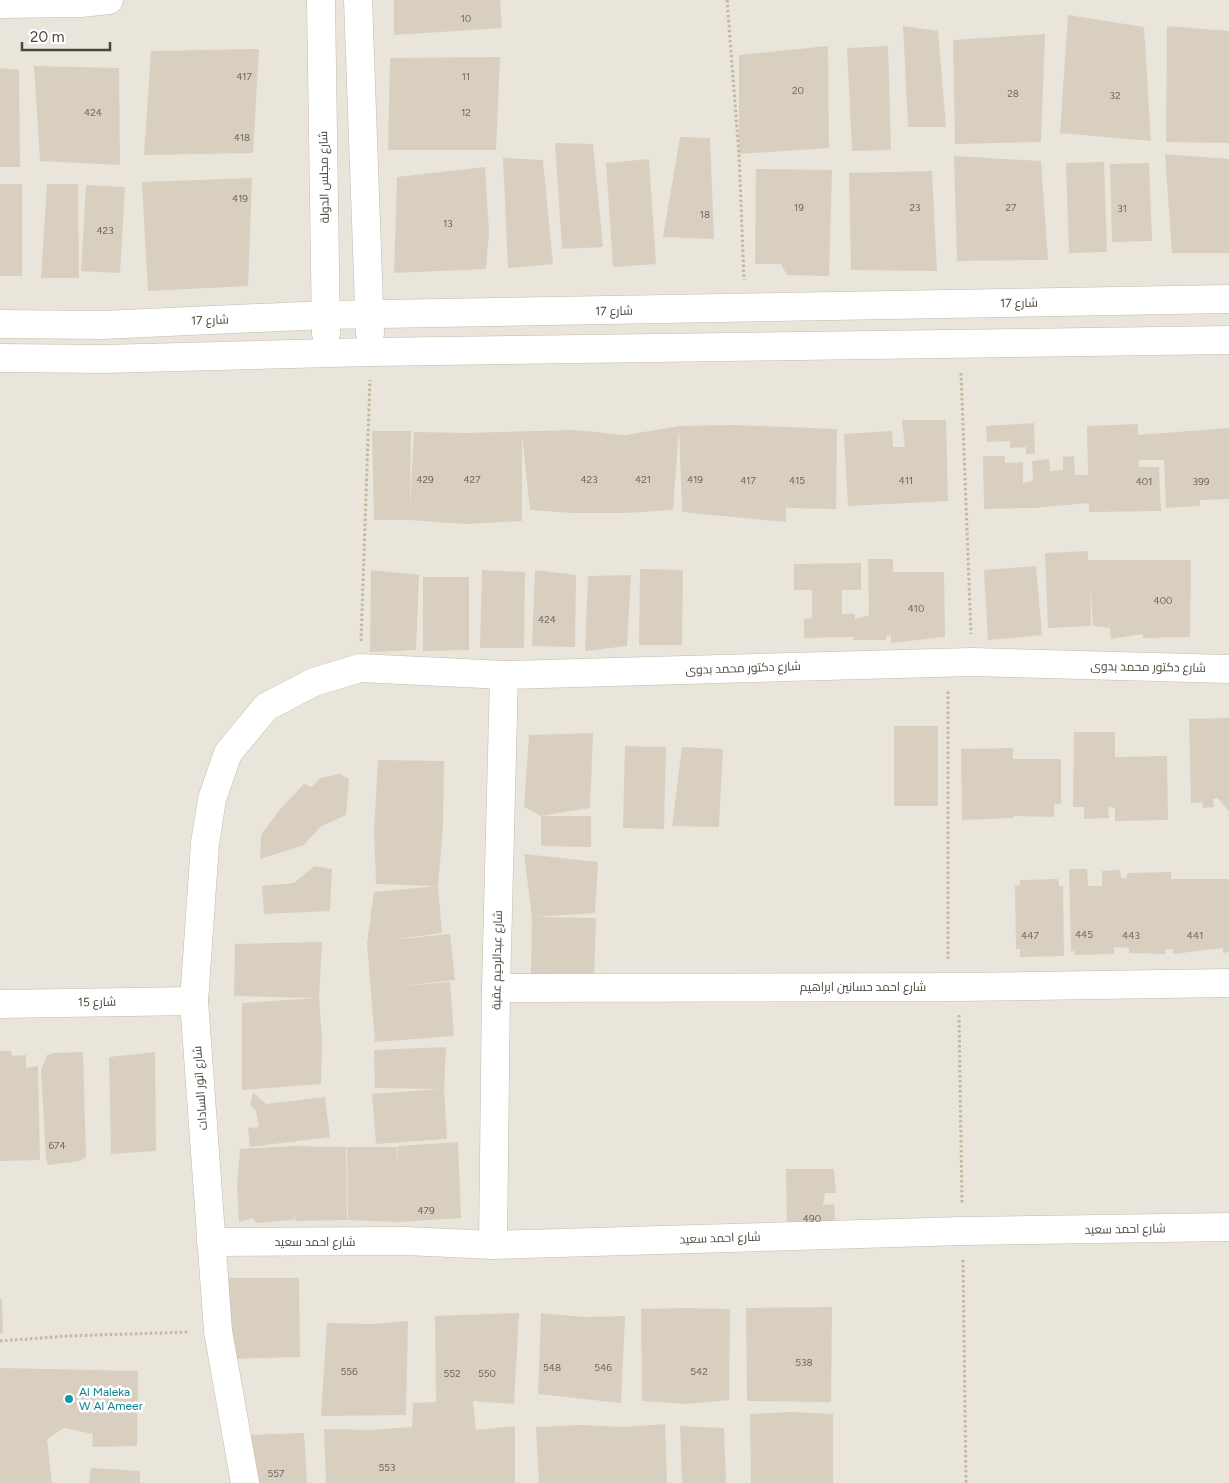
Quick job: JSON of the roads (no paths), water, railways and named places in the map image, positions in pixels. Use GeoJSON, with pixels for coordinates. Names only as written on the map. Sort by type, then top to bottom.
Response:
{"type":"FeatureCollection","features":[{"type":"Feature","properties":{"kind":"street"},"geometry":{"type":"LineString","coordinates":[[0,4],[42,4],[109,0]]}},
{"type":"Feature","properties":{"kind":"street","name":"شارع مجلس الدولة"},"geometry":{"type":"LineString","coordinates":[[321,0],[326,353]]}},
{"type":"Feature","properties":{"kind":"street"},"geometry":{"type":"LineString","coordinates":[[358,0],[370,352]]}},
{"type":"Feature","properties":{"kind":"street","name":"شارع 17"},"geometry":{"type":"LineString","coordinates":[[0,324],[102,324],[325,315],[1229,300]]}},
{"type":"Feature","properties":{"kind":"street"},"geometry":{"type":"LineString","coordinates":[[0,358],[104,360],[370,352],[1229,340]]}},
{"type":"Feature","properties":{"kind":"street","name":"شارع دكتور محمد بدوى"},"geometry":{"type":"LineString","coordinates":[[266,707],[314,682],[360,668],[504,675],[960,662],[1229,669]]}},
{"type":"Feature","properties":{"kind":"street","name":"شارع عبدالرحيم عقبة"},"geometry":{"type":"LineString","coordinates":[[493,1245],[496,988],[504,675]]}},
{"type":"Feature","properties":{"kind":"street","name":"شارع انور السادات"},"geometry":{"type":"LineString","coordinates":[[245,1483],[218,1331],[194,1001],[205,844],[212,799],[228,753],[266,707]]}},
{"type":"Feature","properties":{"kind":"street","name":"شارع احمد حسانين ابراهيم"},"geometry":{"type":"LineString","coordinates":[[496,988],[1229,983]]}},
{"type":"Feature","properties":{"kind":"street","name":"شارع 15"},"geometry":{"type":"LineString","coordinates":[[0,1004],[194,1001]]}},
{"type":"Feature","properties":{"kind":"street","name":"شارع احمد سعيد"},"geometry":{"type":"LineString","coordinates":[[211,1242],[406,1242],[493,1245],[962,1231],[1229,1227]]}},
{"type":"Feature","properties":{"kind":"place","name":"Al Maleka W Al Ameer"},"geometry":{"type":"Point","coordinates":[69,1399]}}]}
